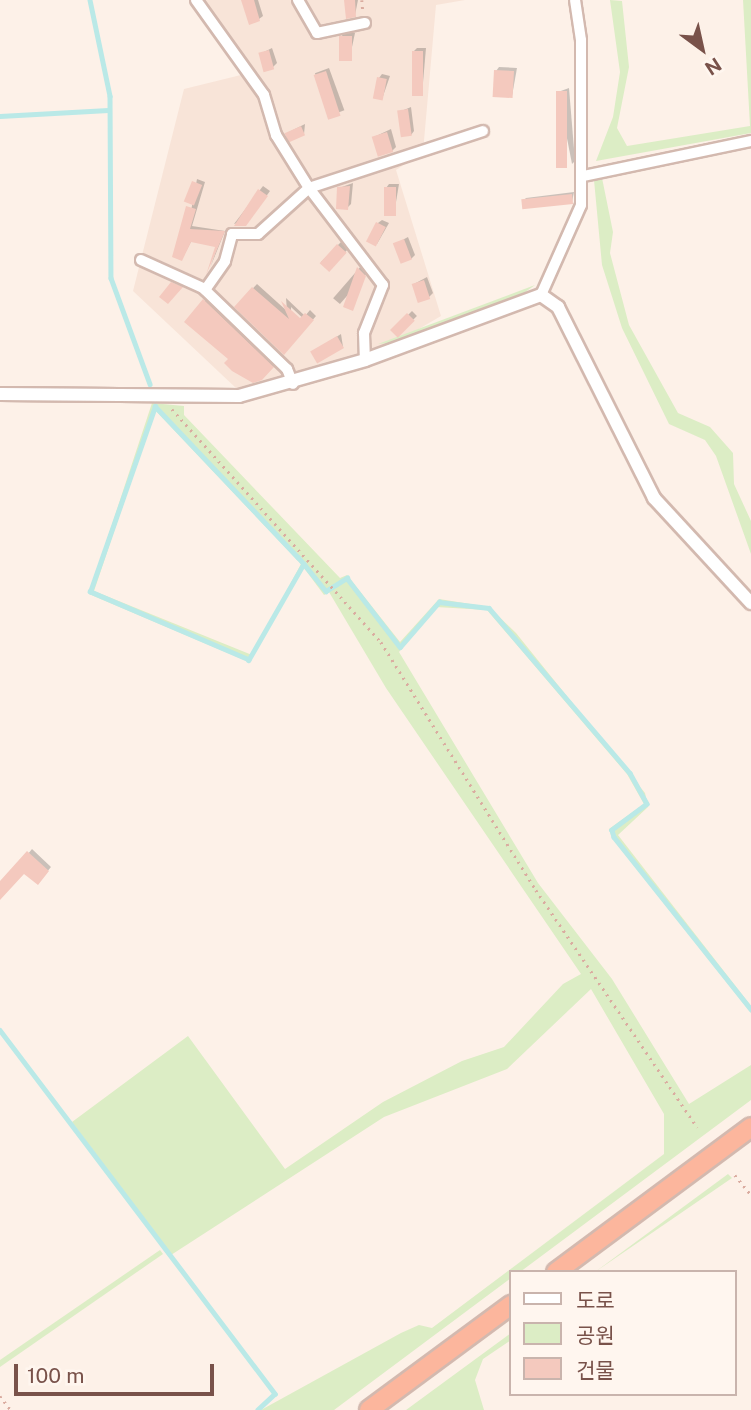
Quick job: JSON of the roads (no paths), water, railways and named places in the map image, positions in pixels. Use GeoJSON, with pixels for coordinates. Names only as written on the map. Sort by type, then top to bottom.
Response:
{"type":"FeatureCollection","features":[{"type":"Feature","properties":{"kind":"highway"},"geometry":{"type":"LineString","coordinates":[[559,1270],[751,1127]]}},
{"type":"Feature","properties":{"kind":"highway"},"geometry":{"type":"LineString","coordinates":[[369,1410],[510,1306]]}},
{"type":"Feature","properties":{"kind":"street"},"geometry":{"type":"LineString","coordinates":[[196,0],[264,95],[276,135],[309,188],[383,285],[364,333],[365,360]]}},
{"type":"Feature","properties":{"kind":"street"},"geometry":{"type":"LineString","coordinates":[[298,0],[317,33],[365,23]]}},
{"type":"Feature","properties":{"kind":"street"},"geometry":{"type":"LineString","coordinates":[[0,394],[163,398],[239,396],[293,384],[365,360],[541,295],[580,205],[583,176],[575,0]]}},
{"type":"Feature","properties":{"kind":"street"},"geometry":{"type":"LineString","coordinates":[[205,290],[225,261],[232,234],[258,234],[309,188],[483,131]]}},
{"type":"Feature","properties":{"kind":"street"},"geometry":{"type":"LineString","coordinates":[[583,176],[751,141]]}},
{"type":"Feature","properties":{"kind":"street"},"geometry":{"type":"LineString","coordinates":[[141,260],[158,263],[205,290],[287,369],[293,384]]}},
{"type":"Feature","properties":{"kind":"street"},"geometry":{"type":"LineString","coordinates":[[541,295],[558,307],[654,498],[751,603]]}},
{"type":"Feature","properties":{"kind":"waterway"},"geometry":{"type":"LineString","coordinates":[[90,0],[110,96],[111,278],[150,384]]}},
{"type":"Feature","properties":{"kind":"waterway"},"geometry":{"type":"LineString","coordinates":[[0,116],[108,110]]}},
{"type":"Feature","properties":{"kind":"waterway"},"geometry":{"type":"LineString","coordinates":[[304,564],[249,660],[90,592],[155,406],[298,557],[304,564],[326,591],[347,578],[400,647],[439,602],[489,608],[630,773],[647,804],[612,830],[614,837],[751,1009]]}},
{"type":"Feature","properties":{"kind":"waterway"},"geometry":{"type":"LineString","coordinates":[[0,1030],[275,1394],[258,1410]]}}]}
